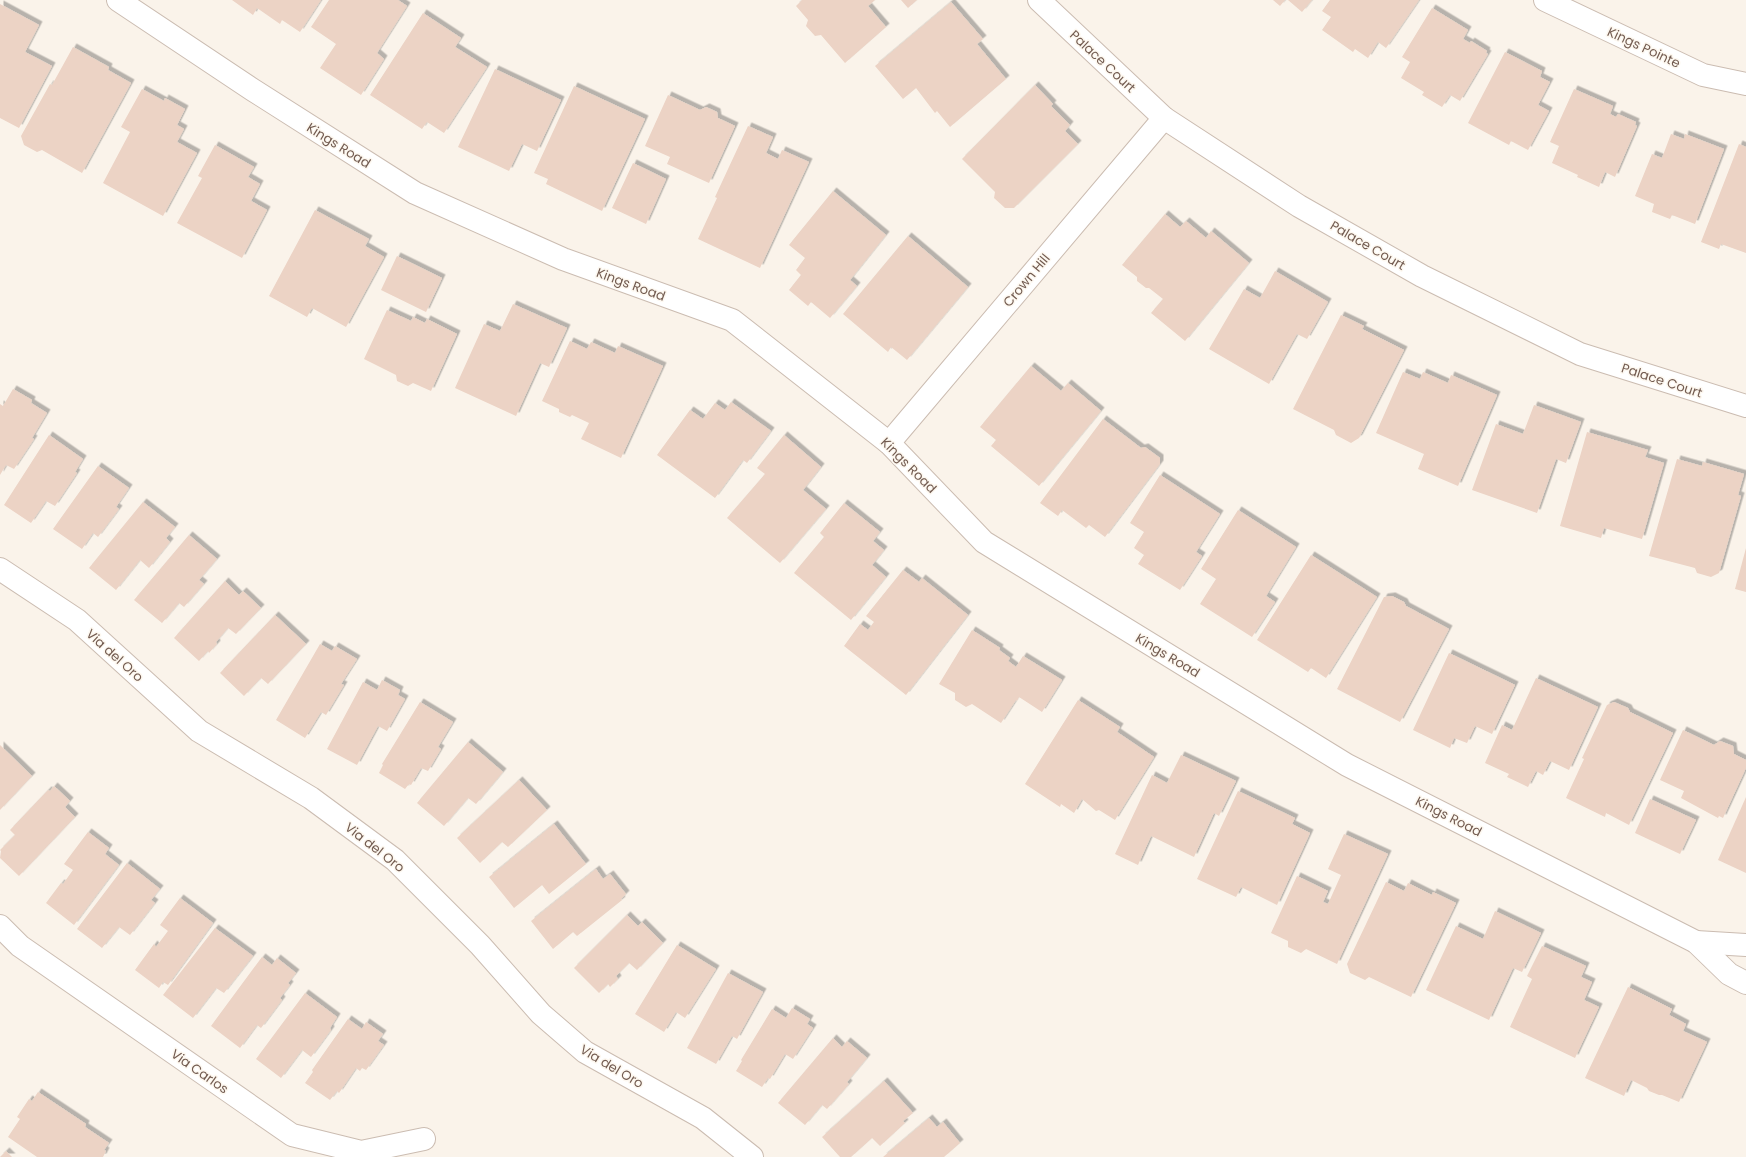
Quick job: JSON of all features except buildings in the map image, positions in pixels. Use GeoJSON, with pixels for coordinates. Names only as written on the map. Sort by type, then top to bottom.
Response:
{"type":"FeatureCollection","features":[{"type":"Feature","properties":{"kind":"street","name":"Kings Road"},"geometry":{"type":"LineString","coordinates":[[118,0],[252,90],[415,193],[563,259],[732,320],[889,443],[984,542],[1347,765],[1696,942],[1729,974],[1746,983]]}},
{"type":"Feature","properties":{"kind":"street","name":"Palace Court"},"geometry":{"type":"LineString","coordinates":[[1039,0],[1164,118],[1299,206],[1422,276],[1580,354],[1746,406]]}},
{"type":"Feature","properties":{"kind":"street","name":"Kings Pointe"},"geometry":{"type":"LineString","coordinates":[[1545,0],[1703,75],[1746,84]]}},
{"type":"Feature","properties":{"kind":"street","name":"Crown Hill"},"geometry":{"type":"LineString","coordinates":[[889,443],[1164,118]]}},
{"type":"Feature","properties":{"kind":"street","name":"Via del Oro"},"geometry":{"type":"LineString","coordinates":[[0,569],[76,620],[199,731],[311,798],[395,860],[480,945],[541,1014],[585,1052],[703,1118],[752,1157]]}},
{"type":"Feature","properties":{"kind":"street","name":"Via Carlos"},"geometry":{"type":"LineString","coordinates":[[0,926],[20,946],[292,1135],[361,1152],[424,1139]]}},
{"type":"Feature","properties":{"kind":"street","name":"Kings Road"},"geometry":{"type":"LineString","coordinates":[[1696,942],[1746,946]]}}]}
